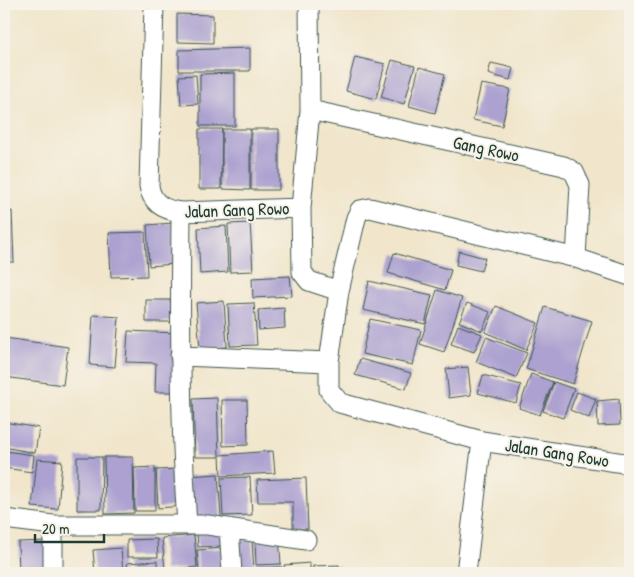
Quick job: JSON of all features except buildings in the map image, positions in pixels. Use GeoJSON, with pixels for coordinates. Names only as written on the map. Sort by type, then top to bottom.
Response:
{"type":"FeatureCollection","features":[{"type":"Feature","properties":{"kind":"street","name":"Jalan Gang Rowo"},"geometry":{"type":"LineString","coordinates":[[154,4],[149,186],[151,194],[159,206],[181,212],[301,208],[302,272],[309,281],[339,291],[329,362],[329,390],[340,402],[482,441],[630,464]]}},
{"type":"Feature","properties":{"kind":"street"},"geometry":{"type":"LineString","coordinates":[[301,208],[310,110],[309,4]]}},
{"type":"Feature","properties":{"kind":"street","name":"Gang Rowo"},"geometry":{"type":"LineString","coordinates":[[310,110],[564,166],[574,172],[580,185],[576,258]]}},
{"type":"Feature","properties":{"kind":"street"},"geometry":{"type":"LineString","coordinates":[[339,291],[356,218],[360,210],[370,208],[576,258],[630,276]]}},
{"type":"Feature","properties":{"kind":"street"},"geometry":{"type":"LineString","coordinates":[[181,212],[180,356],[182,456],[187,525]]}},
{"type":"Feature","properties":{"kind":"street"},"geometry":{"type":"LineString","coordinates":[[180,356],[329,362]]}},
{"type":"Feature","properties":{"kind":"street"},"geometry":{"type":"LineString","coordinates":[[466,573],[482,441]]}},
{"type":"Feature","properties":{"kind":"street"},"geometry":{"type":"LineString","coordinates":[[4,519],[53,525],[187,525],[230,528],[306,540]]}},
{"type":"Feature","properties":{"kind":"street"},"geometry":{"type":"LineString","coordinates":[[53,525],[53,573]]}},
{"type":"Feature","properties":{"kind":"street"},"geometry":{"type":"LineString","coordinates":[[230,528],[232,573]]}}]}
